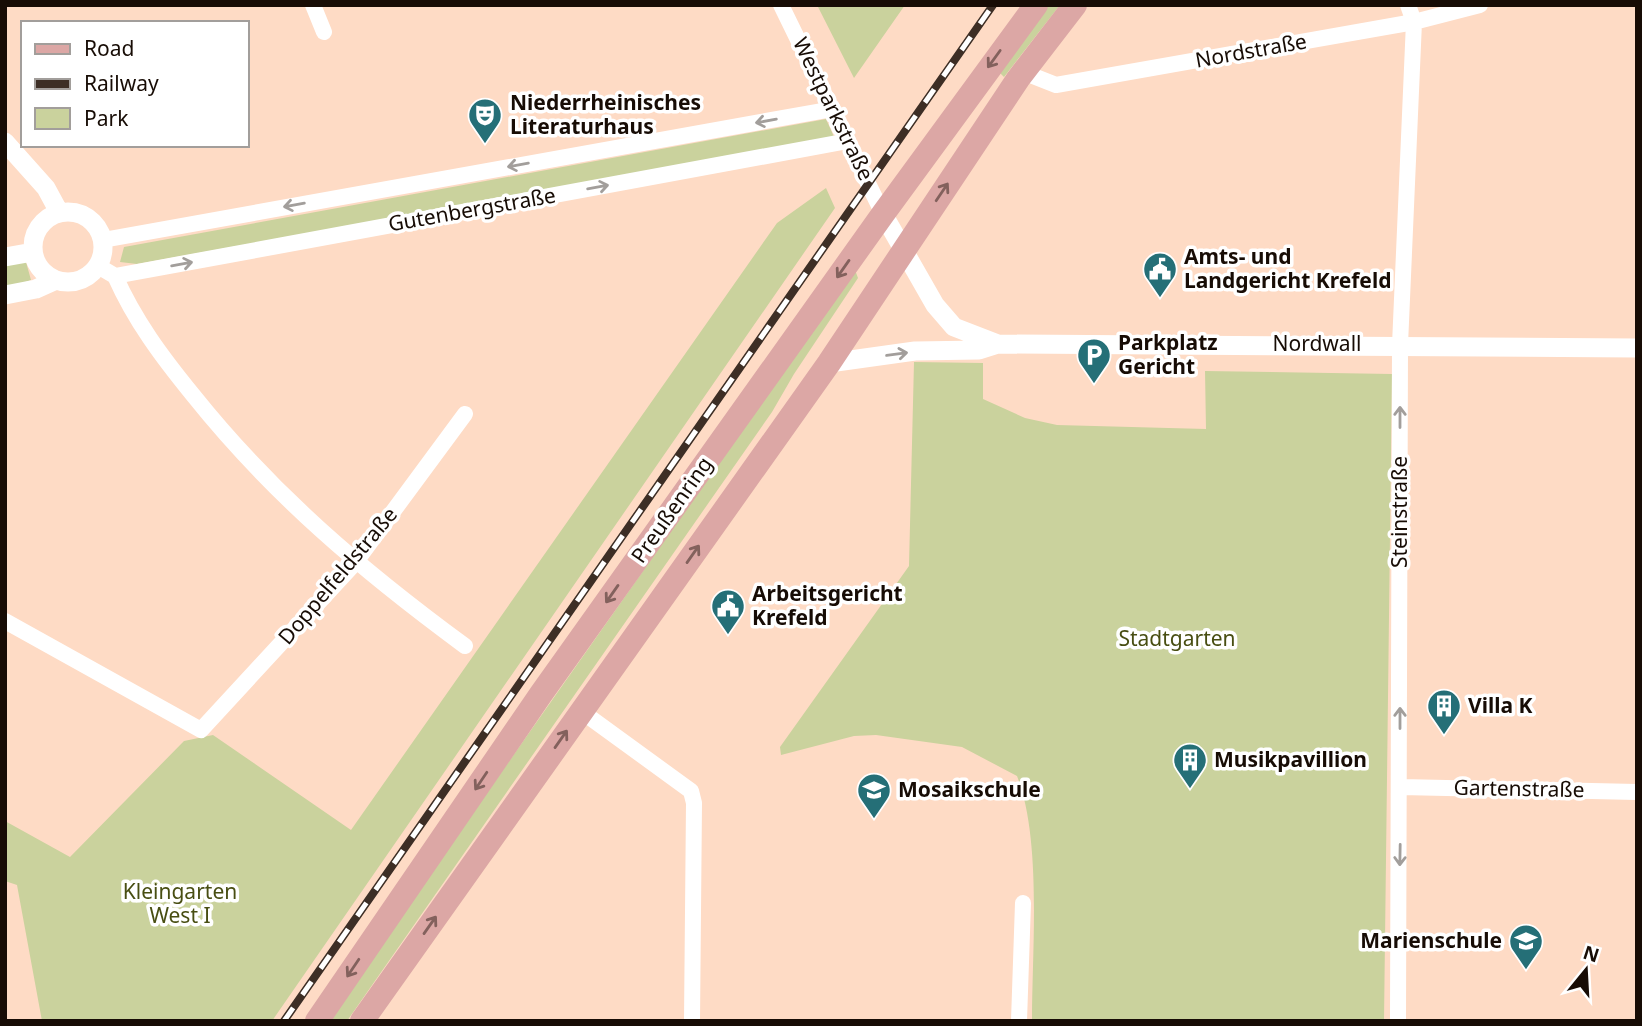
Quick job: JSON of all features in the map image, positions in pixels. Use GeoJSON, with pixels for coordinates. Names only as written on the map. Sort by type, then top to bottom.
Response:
{"type":"FeatureCollection","features":[{"type":"Feature","properties":{"kind":"main road","name":"Preußenring"},"geometry":{"type":"LineString","coordinates":[[317,1021],[541,694],[883,214],[1036,5]]}},
{"type":"Feature","properties":{"kind":"main road","name":"Preußenring"},"geometry":{"type":"LineString","coordinates":[[362,1021],[829,363],[1023,72],[1075,5]]}},
{"type":"Feature","properties":{"kind":"street"},"geometry":{"type":"LineString","coordinates":[[313,5],[324,32]]}},
{"type":"Feature","properties":{"kind":"street","name":"Westparkstraße"},"geometry":{"type":"LineString","coordinates":[[781,5],[883,214]]}},
{"type":"Feature","properties":{"kind":"street","name":"Steinstraße"},"geometry":{"type":"LineString","coordinates":[[1398,1021],[1401,787],[1400,345],[1415,22],[1408,5]]}},
{"type":"Feature","properties":{"kind":"street","name":"Nordstraße"},"geometry":{"type":"LineString","coordinates":[[1023,72],[1056,85],[1415,22],[1480,5]]}},
{"type":"Feature","properties":{"kind":"street","name":"Gutenbergstraße"},"geometry":{"type":"LineString","coordinates":[[103,240],[833,109]]}},
{"type":"Feature","properties":{"kind":"street","name":"Gutenbergstraße"},"geometry":{"type":"LineString","coordinates":[[107,271],[848,141]]}},
{"type":"Feature","properties":{"kind":"street"},"geometry":{"type":"LineString","coordinates":[[5,142],[46,188],[59,212]]}},
{"type":"Feature","properties":{"kind":"street"},"geometry":{"type":"LineString","coordinates":[[56,281],[40,270],[33,252],[38,228],[59,212],[73,212],[88,218],[103,240],[107,271],[152,345],[264,478],[355,563],[465,646]]}},
{"type":"Feature","properties":{"kind":"street","name":"Nordwall"},"geometry":{"type":"LineString","coordinates":[[883,214],[935,305],[954,327],[998,344]]}},
{"type":"Feature","properties":{"kind":"street"},"geometry":{"type":"LineString","coordinates":[[5,257],[33,252]]}},
{"type":"Feature","properties":{"kind":"street"},"geometry":{"type":"LineString","coordinates":[[5,295],[36,289],[56,281],[71,282],[107,271]]}},
{"type":"Feature","properties":{"kind":"street","name":"Nordwall"},"geometry":{"type":"LineString","coordinates":[[829,363],[915,352],[979,350],[998,344],[1637,348]]}},
{"type":"Feature","properties":{"kind":"street","name":"Doppelfeldstraße"},"geometry":{"type":"LineString","coordinates":[[5,621],[201,730],[355,563],[465,414]]}},
{"type":"Feature","properties":{"kind":"street"},"geometry":{"type":"LineString","coordinates":[[581,711],[691,791],[694,803],[692,1021]]}},
{"type":"Feature","properties":{"kind":"street","name":"Gartenstraße"},"geometry":{"type":"LineString","coordinates":[[1401,787],[1637,792]]}},
{"type":"Feature","properties":{"kind":"street"},"geometry":{"type":"LineString","coordinates":[[1019,1021],[1023,904]]}},
{"type":"Feature","properties":{"kind":"green space"},"geometry":{"type":"Polygon","coordinates":[[[817,5],[905,5],[854,78],[817,5]]]}},
{"type":"Feature","properties":{"kind":"green space"},"geometry":{"type":"Polygon","coordinates":[[[1048,5],[1060,5],[1004,77],[998,71],[1048,5]]]}},
{"type":"Feature","properties":{"kind":"green space"},"geometry":{"type":"Polygon","coordinates":[[[826,119],[835,139],[137,264],[120,262],[124,247],[826,119]]]}},
{"type":"Feature","properties":{"kind":"green space","name":"Kleingarten West I"},"geometry":{"type":"Polygon","coordinates":[[[826,188],[835,208],[272,1021],[42,1021],[17,885],[5,881],[5,821],[70,857],[184,741],[213,735],[351,830],[777,223],[826,188]]]}},
{"type":"Feature","properties":{"kind":"green space"},"geometry":{"type":"Polygon","coordinates":[[[26,262],[31,280],[5,289],[5,265],[26,262]]]}},
{"type":"Feature","properties":{"kind":"green space"},"geometry":{"type":"Polygon","coordinates":[[[855,270],[858,278],[772,412],[347,1021],[331,1021],[400,916],[855,270]]]}},
{"type":"Feature","properties":{"kind":"green space","name":"Stadtgarten"},"geometry":{"type":"Polygon","coordinates":[[[914,362],[983,363],[983,399],[1025,418],[1057,425],[1206,429],[1205,371],[1392,374],[1384,1021],[1032,1021],[1033,863],[1025,802],[1017,776],[962,747],[876,735],[854,736],[781,755],[780,747],[909,566],[914,362]]]}},
{"type":"Feature","properties":{"kind":"railway"},"geometry":{"type":"LineString","coordinates":[[284,1021],[993,5]]}},
{"type":"Feature","properties":{"kind":"place","name":"Niederrheinisches Literaturhaus"},"geometry":{"type":"Point","coordinates":[485,145]}},
{"type":"Feature","properties":{"kind":"place","name":"Amts- und Landgericht Krefeld"},"geometry":{"type":"Point","coordinates":[1160,299]}},
{"type":"Feature","properties":{"kind":"place","name":"Parkplatz Gericht"},"geometry":{"type":"Point","coordinates":[1094,385]}},
{"type":"Feature","properties":{"kind":"place","name":"Arbeitsgericht Krefeld"},"geometry":{"type":"Point","coordinates":[728,636]}},
{"type":"Feature","properties":{"kind":"place","name":"Villa K"},"geometry":{"type":"Point","coordinates":[1444,736]}},
{"type":"Feature","properties":{"kind":"place","name":"Musikpavillion"},"geometry":{"type":"Point","coordinates":[1190,790]}},
{"type":"Feature","properties":{"kind":"place","name":"Mosaikschule"},"geometry":{"type":"Point","coordinates":[874,820]}},
{"type":"Feature","properties":{"kind":"place","name":"Marienschule"},"geometry":{"type":"Point","coordinates":[1526,971]}}]}
